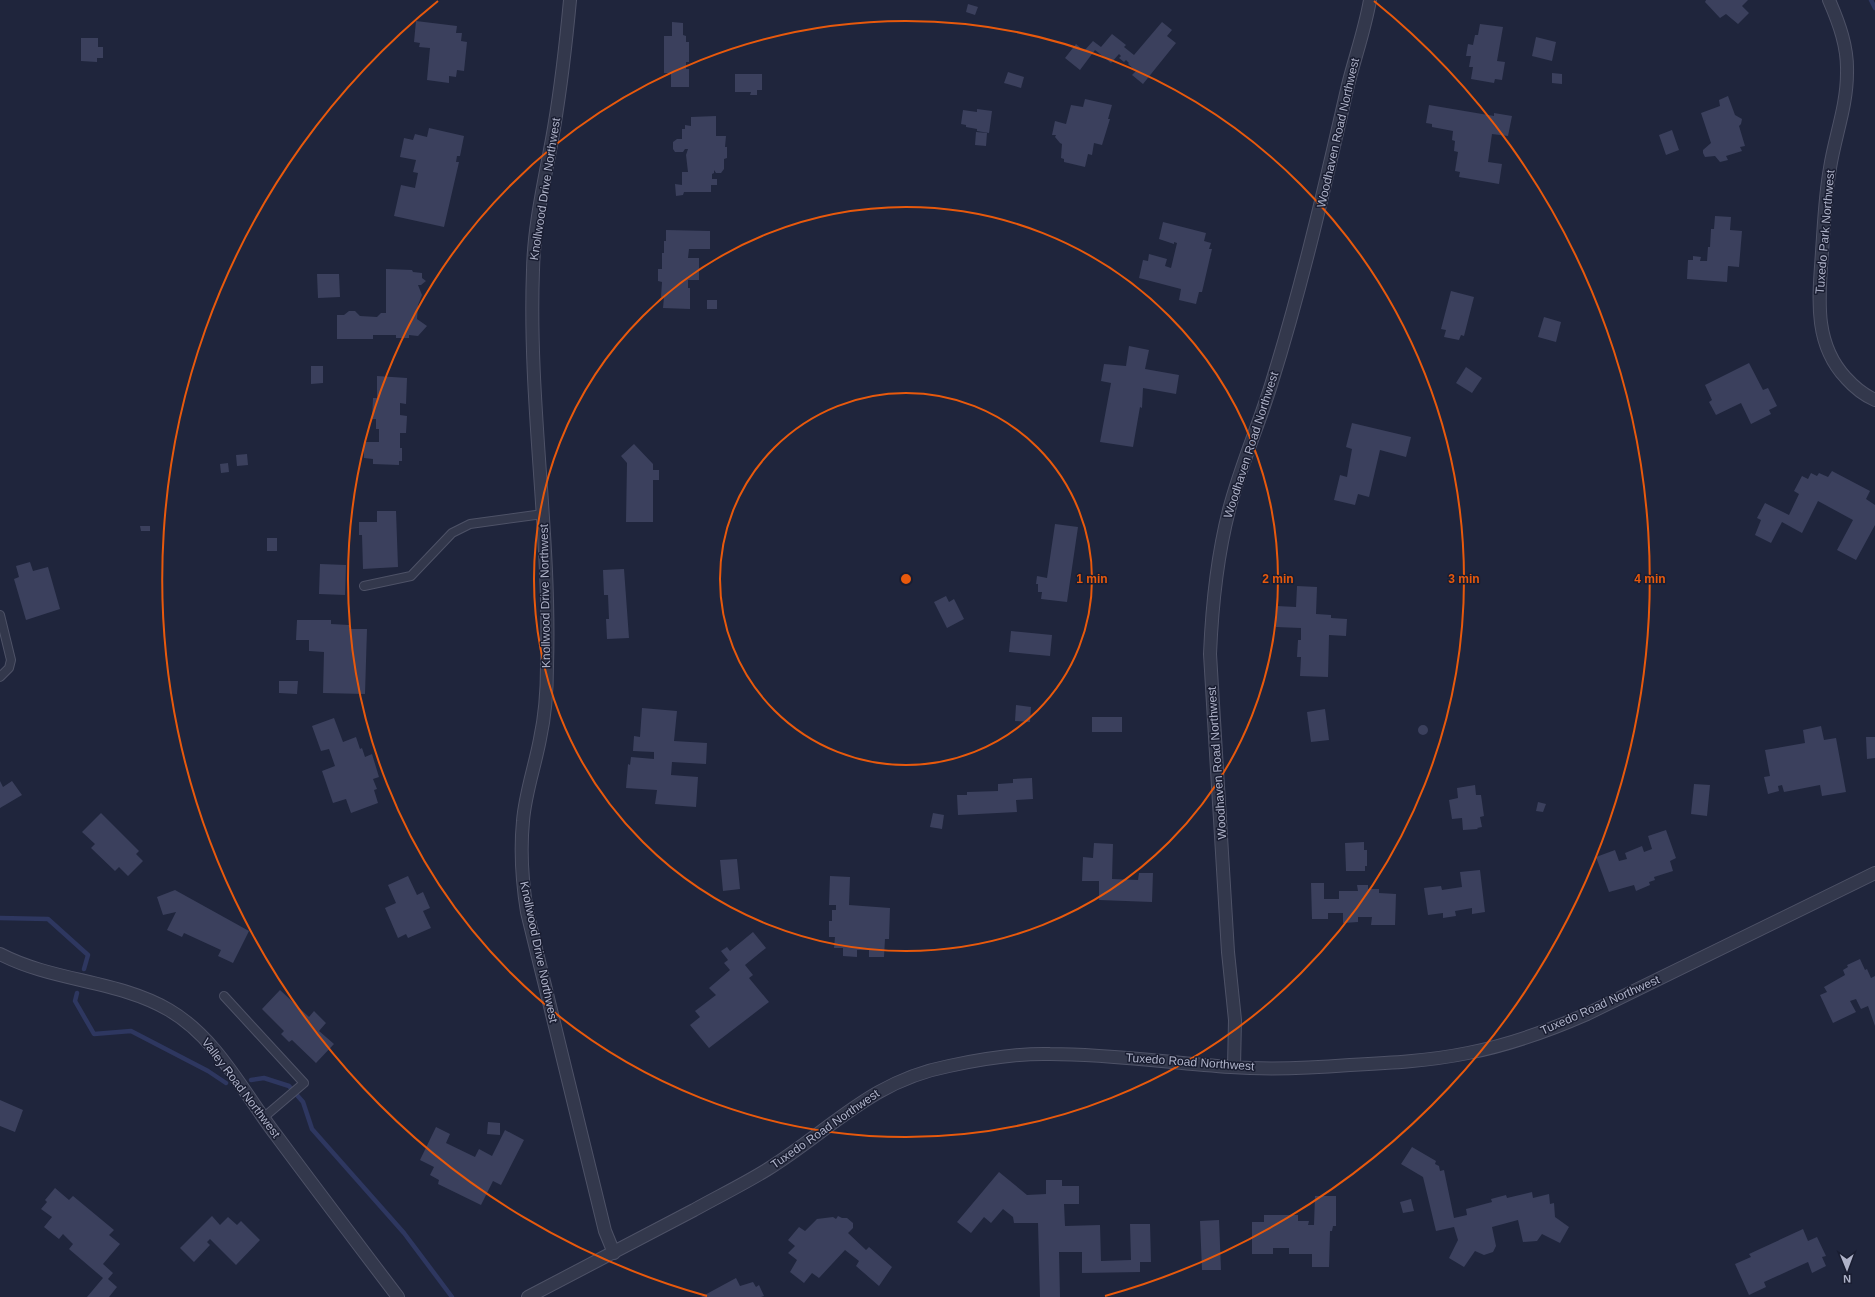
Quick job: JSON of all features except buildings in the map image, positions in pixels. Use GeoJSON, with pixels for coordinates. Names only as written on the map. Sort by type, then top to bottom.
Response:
{"type":"FeatureCollection","features":[{"type":"Feature","properties":{"kind":"street","name":"Knollwood Drive Northwest"},"geometry":{"type":"LineString","coordinates":[[570,0],[566,48],[538,216],[533,267],[532,327],[548,594],[548,668],[542,732],[523,818],[521,860],[523,887],[603,1224],[614,1253]]}},
{"type":"Feature","properties":{"kind":"street","name":"Woodhaven Road Northwest"},"geometry":{"type":"LineString","coordinates":[[1234,1068],[1235,1020],[1228,952],[1210,654],[1212,610],[1221,548],[1229,510],[1241,469],[1271,385],[1318,219],[1350,75],[1370,0]]}},
{"type":"Feature","properties":{"kind":"street","name":"Tuxedo Park Northwest"},"geometry":{"type":"LineString","coordinates":[[1829,0],[1839,23],[1845,48],[1848,71],[1846,96],[1830,167],[1825,203],[1819,306],[1820,326],[1828,350],[1841,372],[1854,386],[1875,400]]}},
{"type":"Feature","properties":{"kind":"street","name":"Tuxedo Road Northwest"},"geometry":{"type":"LineString","coordinates":[[528,1297],[614,1253],[767,1170],[800,1148],[872,1094],[898,1081],[924,1072],[948,1066],[1000,1057],[1047,1053],[1097,1055],[1234,1068],[1302,1068],[1416,1061],[1468,1053],[1518,1041],[1553,1029],[1587,1014],[1875,873]]}},
{"type":"Feature","properties":{"kind":"street","name":"Valley Road Northwest"},"geometry":{"type":"LineString","coordinates":[[0,954],[41,972],[143,996],[170,1011],[192,1026],[215,1050],[263,1118],[398,1297]]}},
{"type":"Feature","properties":{"kind":"lane"},"geometry":{"type":"LineString","coordinates":[[364,586],[411,576],[452,533],[470,524],[543,514]]}},
{"type":"Feature","properties":{"kind":"lane"},"geometry":{"type":"LineString","coordinates":[[0,615],[11,660],[9,668],[0,677]]}},
{"type":"Feature","properties":{"kind":"lane"},"geometry":{"type":"LineString","coordinates":[[224,996],[304,1083],[263,1118]]}},
{"type":"Feature","properties":{"kind":"waterway"},"geometry":{"type":"LineString","coordinates":[[1871,0],[1875,8]]}},
{"type":"Feature","properties":{"kind":"waterway"},"geometry":{"type":"LineString","coordinates":[[0,918],[48,919],[88,955],[84,969]]}},
{"type":"Feature","properties":{"kind":"waterway"},"geometry":{"type":"LineString","coordinates":[[77,993],[75,1001],[94,1034],[131,1031],[208,1071],[226,1083]]}},
{"type":"Feature","properties":{"kind":"waterway"},"geometry":{"type":"LineString","coordinates":[[251,1080],[264,1078],[289,1086],[303,1102],[312,1129],[404,1233],[452,1297]]}}]}
